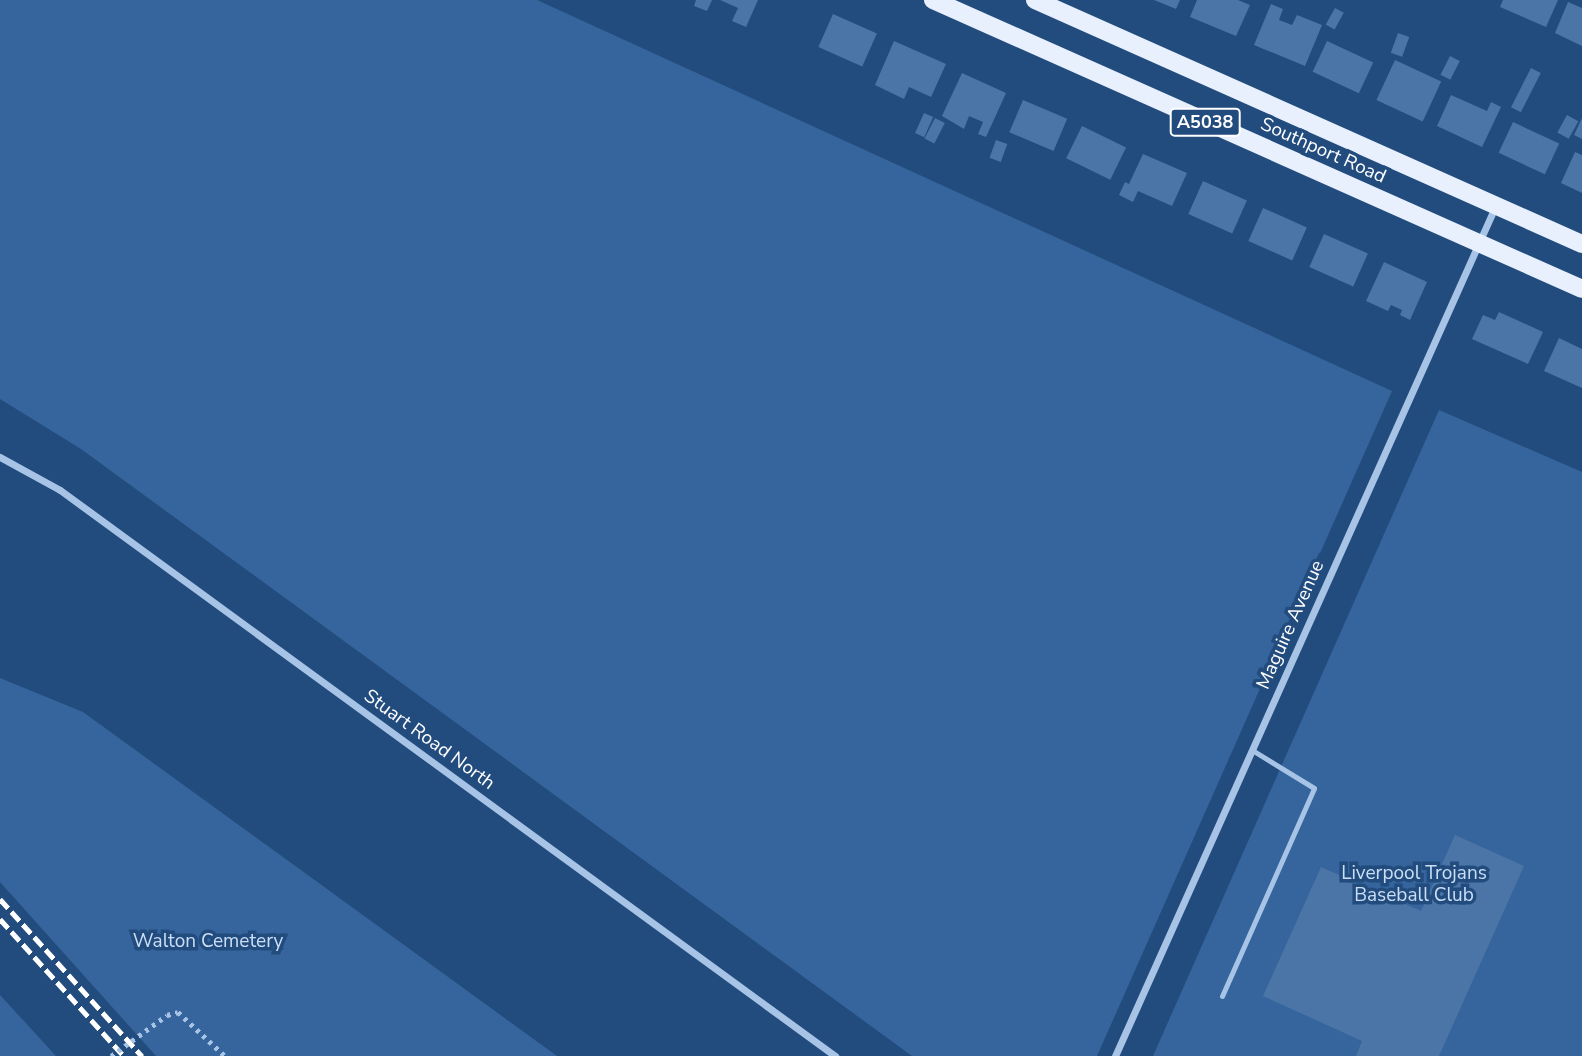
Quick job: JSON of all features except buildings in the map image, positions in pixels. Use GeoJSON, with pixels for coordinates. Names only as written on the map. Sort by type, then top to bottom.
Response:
{"type":"FeatureCollection","features":[{"type":"Feature","properties":{"kind":"main road","name":"Southport Road"},"geometry":{"type":"LineString","coordinates":[[933,0],[1582,289]]}},
{"type":"Feature","properties":{"kind":"main road","name":"Southport Road"},"geometry":{"type":"LineString","coordinates":[[1035,0],[1582,244]]}},
{"type":"Feature","properties":{"kind":"street","name":"Maguire Avenue"},"geometry":{"type":"LineString","coordinates":[[1115,1056],[1495,206]]}},
{"type":"Feature","properties":{"kind":"street","name":"Stuart Road North"},"geometry":{"type":"LineString","coordinates":[[0,457],[60,490],[835,1056]]}},
{"type":"Feature","properties":{"kind":"lane"},"geometry":{"type":"LineString","coordinates":[[1222,996],[1314,788],[1252,750]]}},
{"type":"Feature","properties":{"kind":"path"},"geometry":{"type":"LineString","coordinates":[[111,1056],[167,1015],[178,1012],[225,1056]]}},
{"type":"Feature","properties":{"kind":"green space"},"geometry":{"type":"Polygon","coordinates":[[[0,0],[537,0],[1392,391],[1097,1056],[912,1056],[81,449],[0,399],[0,0]]]}},
{"type":"Feature","properties":{"kind":"green space","name":"Liverpool Trojans Baseball Club"},"geometry":{"type":"Polygon","coordinates":[[[1439,410],[1582,472],[1582,1056],[1153,1056],[1439,410]]]}},
{"type":"Feature","properties":{"kind":"green space","name":"Walton Cemetery"},"geometry":{"type":"Polygon","coordinates":[[[0,678],[83,712],[557,1056],[156,1056],[0,882],[0,678]]]}},
{"type":"Feature","properties":{"kind":"green space"},"geometry":{"type":"Polygon","coordinates":[[[0,995],[56,1056],[0,1056],[0,995]]]}},
{"type":"Feature","properties":{"kind":"railway"},"geometry":{"type":"LineString","coordinates":[[0,899],[142,1056]]}},
{"type":"Feature","properties":{"kind":"railway"},"geometry":{"type":"LineString","coordinates":[[0,919],[124,1056]]}}]}
